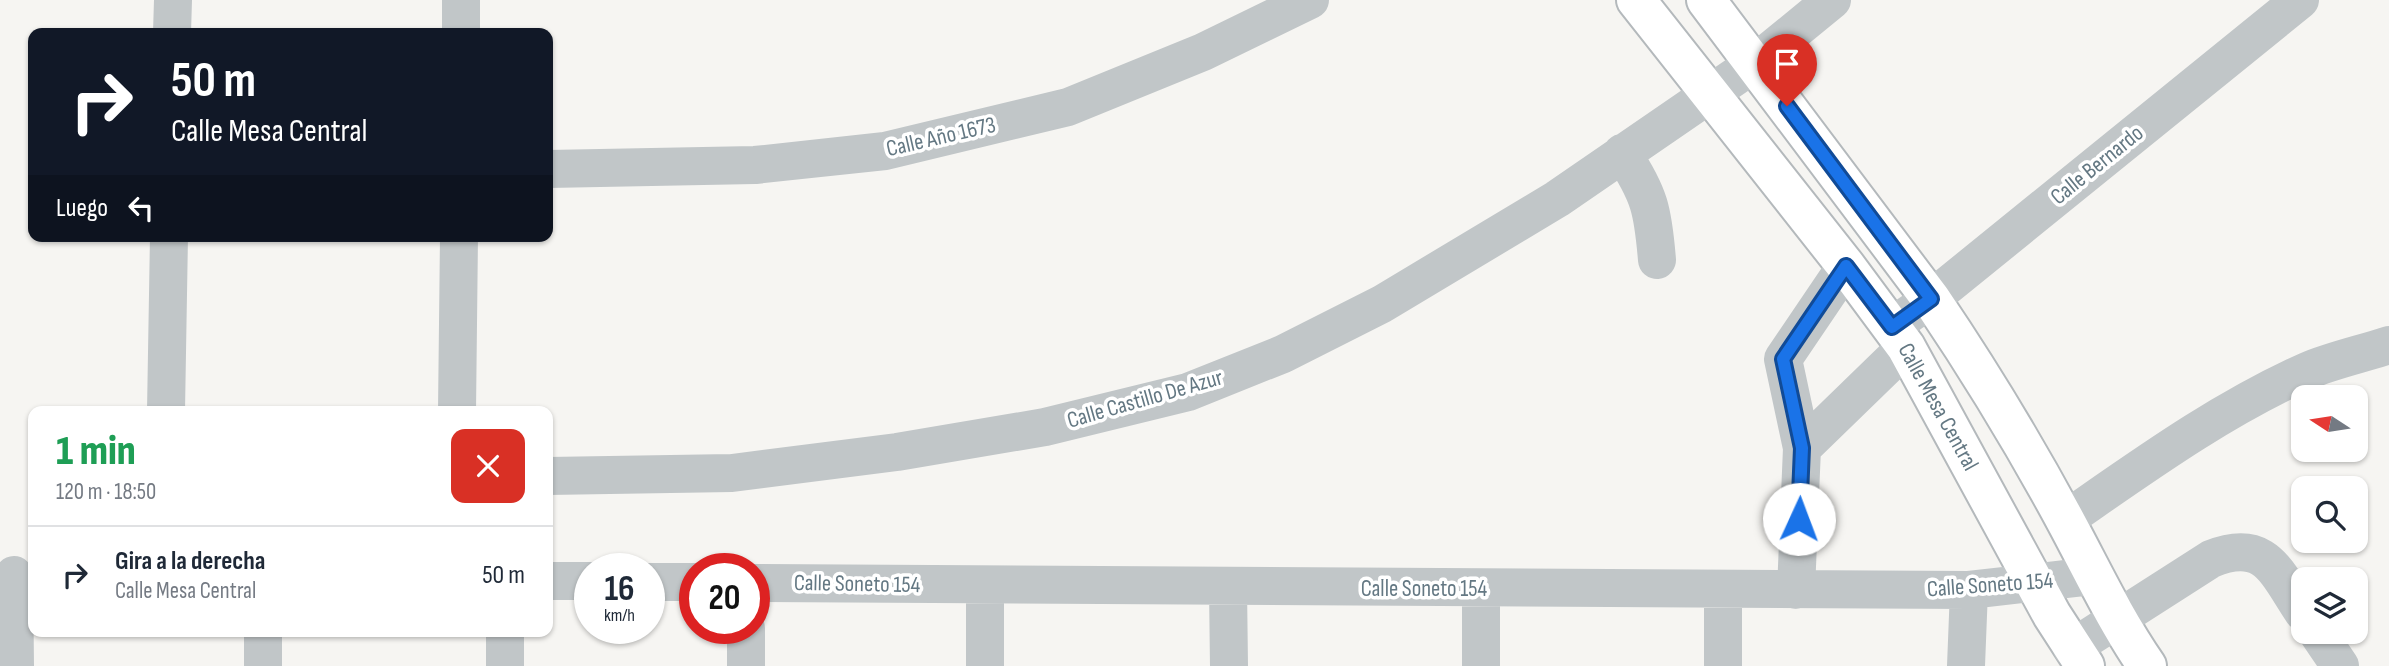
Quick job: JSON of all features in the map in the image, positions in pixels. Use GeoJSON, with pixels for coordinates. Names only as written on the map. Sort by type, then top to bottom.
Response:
{"type":"FeatureCollection","features":[{"type":"Feature","properties":{"kind":"main road","name":"Calle Mesa Central"},"geometry":{"type":"LineString","coordinates":[[1636,0],[1710,91],[1899,337],[2078,657]]}},
{"type":"Feature","properties":{"kind":"main road"},"geometry":{"type":"LineString","coordinates":[[1706,0],[1931,299],[1996,397],[2065,520],[2116,621],[2147,666]]}},
{"type":"Feature","properties":{"kind":"street"},"geometry":{"type":"LineString","coordinates":[[172,28],[173,0]]}},
{"type":"Feature","properties":{"kind":"street"},"geometry":{"type":"LineString","coordinates":[[461,0],[461,28]]}},
{"type":"Feature","properties":{"kind":"street","name":"Calle Año 1673"},"geometry":{"type":"LineString","coordinates":[[553,169],[755,165],[885,151],[1068,107],[1203,52],[1310,0]]}},
{"type":"Feature","properties":{"kind":"street","name":"Calle Castillo De Azur"},"geometry":{"type":"LineString","coordinates":[[553,477],[732,473],[897,452],[1045,427],[1188,392],[1283,354],[1382,304],[1557,199],[1710,91],[1755,63],[1832,0]]}},
{"type":"Feature","properties":{"kind":"street","name":"Calle Bernardo"},"geometry":{"type":"LineString","coordinates":[[1802,448],[1931,299],[2300,0]]}},
{"type":"Feature","properties":{"kind":"street"},"geometry":{"type":"LineString","coordinates":[[1622,153],[1642,184],[1653,211],[1657,260]]}},
{"type":"Feature","properties":{"kind":"street"},"geometry":{"type":"LineString","coordinates":[[166,406],[169,242]]}},
{"type":"Feature","properties":{"kind":"street"},"geometry":{"type":"LineString","coordinates":[[457,406],[459,242]]}},
{"type":"Feature","properties":{"kind":"street"},"geometry":{"type":"LineString","coordinates":[[1796,590],[1802,448],[1783,359],[1846,266]]}},
{"type":"Feature","properties":{"kind":"street"},"geometry":{"type":"LineString","coordinates":[[2065,520],[2187,435],[2243,404],[2308,371],[2389,345]]}},
{"type":"Feature","properties":{"kind":"street"},"geometry":{"type":"LineString","coordinates":[[2078,657],[2116,621],[2211,559],[2232,551],[2251,552],[2268,561],[2291,595]]}},
{"type":"Feature","properties":{"kind":"street"},"geometry":{"type":"LineString","coordinates":[[15,666],[16,575]]}},
{"type":"Feature","properties":{"kind":"street","name":"Calle Soneto 154"},"geometry":{"type":"LineString","coordinates":[[770,583],[1723,591],[1969,590],[2092,576]]}},
{"type":"Feature","properties":{"kind":"street"},"geometry":{"type":"LineString","coordinates":[[553,581],[574,581]]}},
{"type":"Feature","properties":{"kind":"street"},"geometry":{"type":"LineString","coordinates":[[985,585],[985,666]]}},
{"type":"Feature","properties":{"kind":"street"},"geometry":{"type":"LineString","coordinates":[[1228,587],[1229,666]]}},
{"type":"Feature","properties":{"kind":"street"},"geometry":{"type":"LineString","coordinates":[[1480,666],[1481,589]]}},
{"type":"Feature","properties":{"kind":"street"},"geometry":{"type":"LineString","coordinates":[[1966,666],[1969,590]]}},
{"type":"Feature","properties":{"kind":"street"},"geometry":{"type":"LineString","coordinates":[[1723,591],[1723,666]]}},
{"type":"Feature","properties":{"kind":"street"},"geometry":{"type":"LineString","coordinates":[[263,637],[263,666]]}},
{"type":"Feature","properties":{"kind":"street"},"geometry":{"type":"LineString","coordinates":[[505,637],[505,666]]}},
{"type":"Feature","properties":{"kind":"street"},"geometry":{"type":"LineString","coordinates":[[746,644],[746,666]]}},
{"type":"Feature","properties":{"kind":"street"},"geometry":{"type":"LineString","coordinates":[[2325,644],[2340,666]]}},
{"type":"Feature","properties":{"kind":"route"},"geometry":{"type":"LineString","coordinates":[[1787,106],[1931,299],[1892,327],[1846,266],[1783,359],[1802,448],[1799,519]]}}]}
